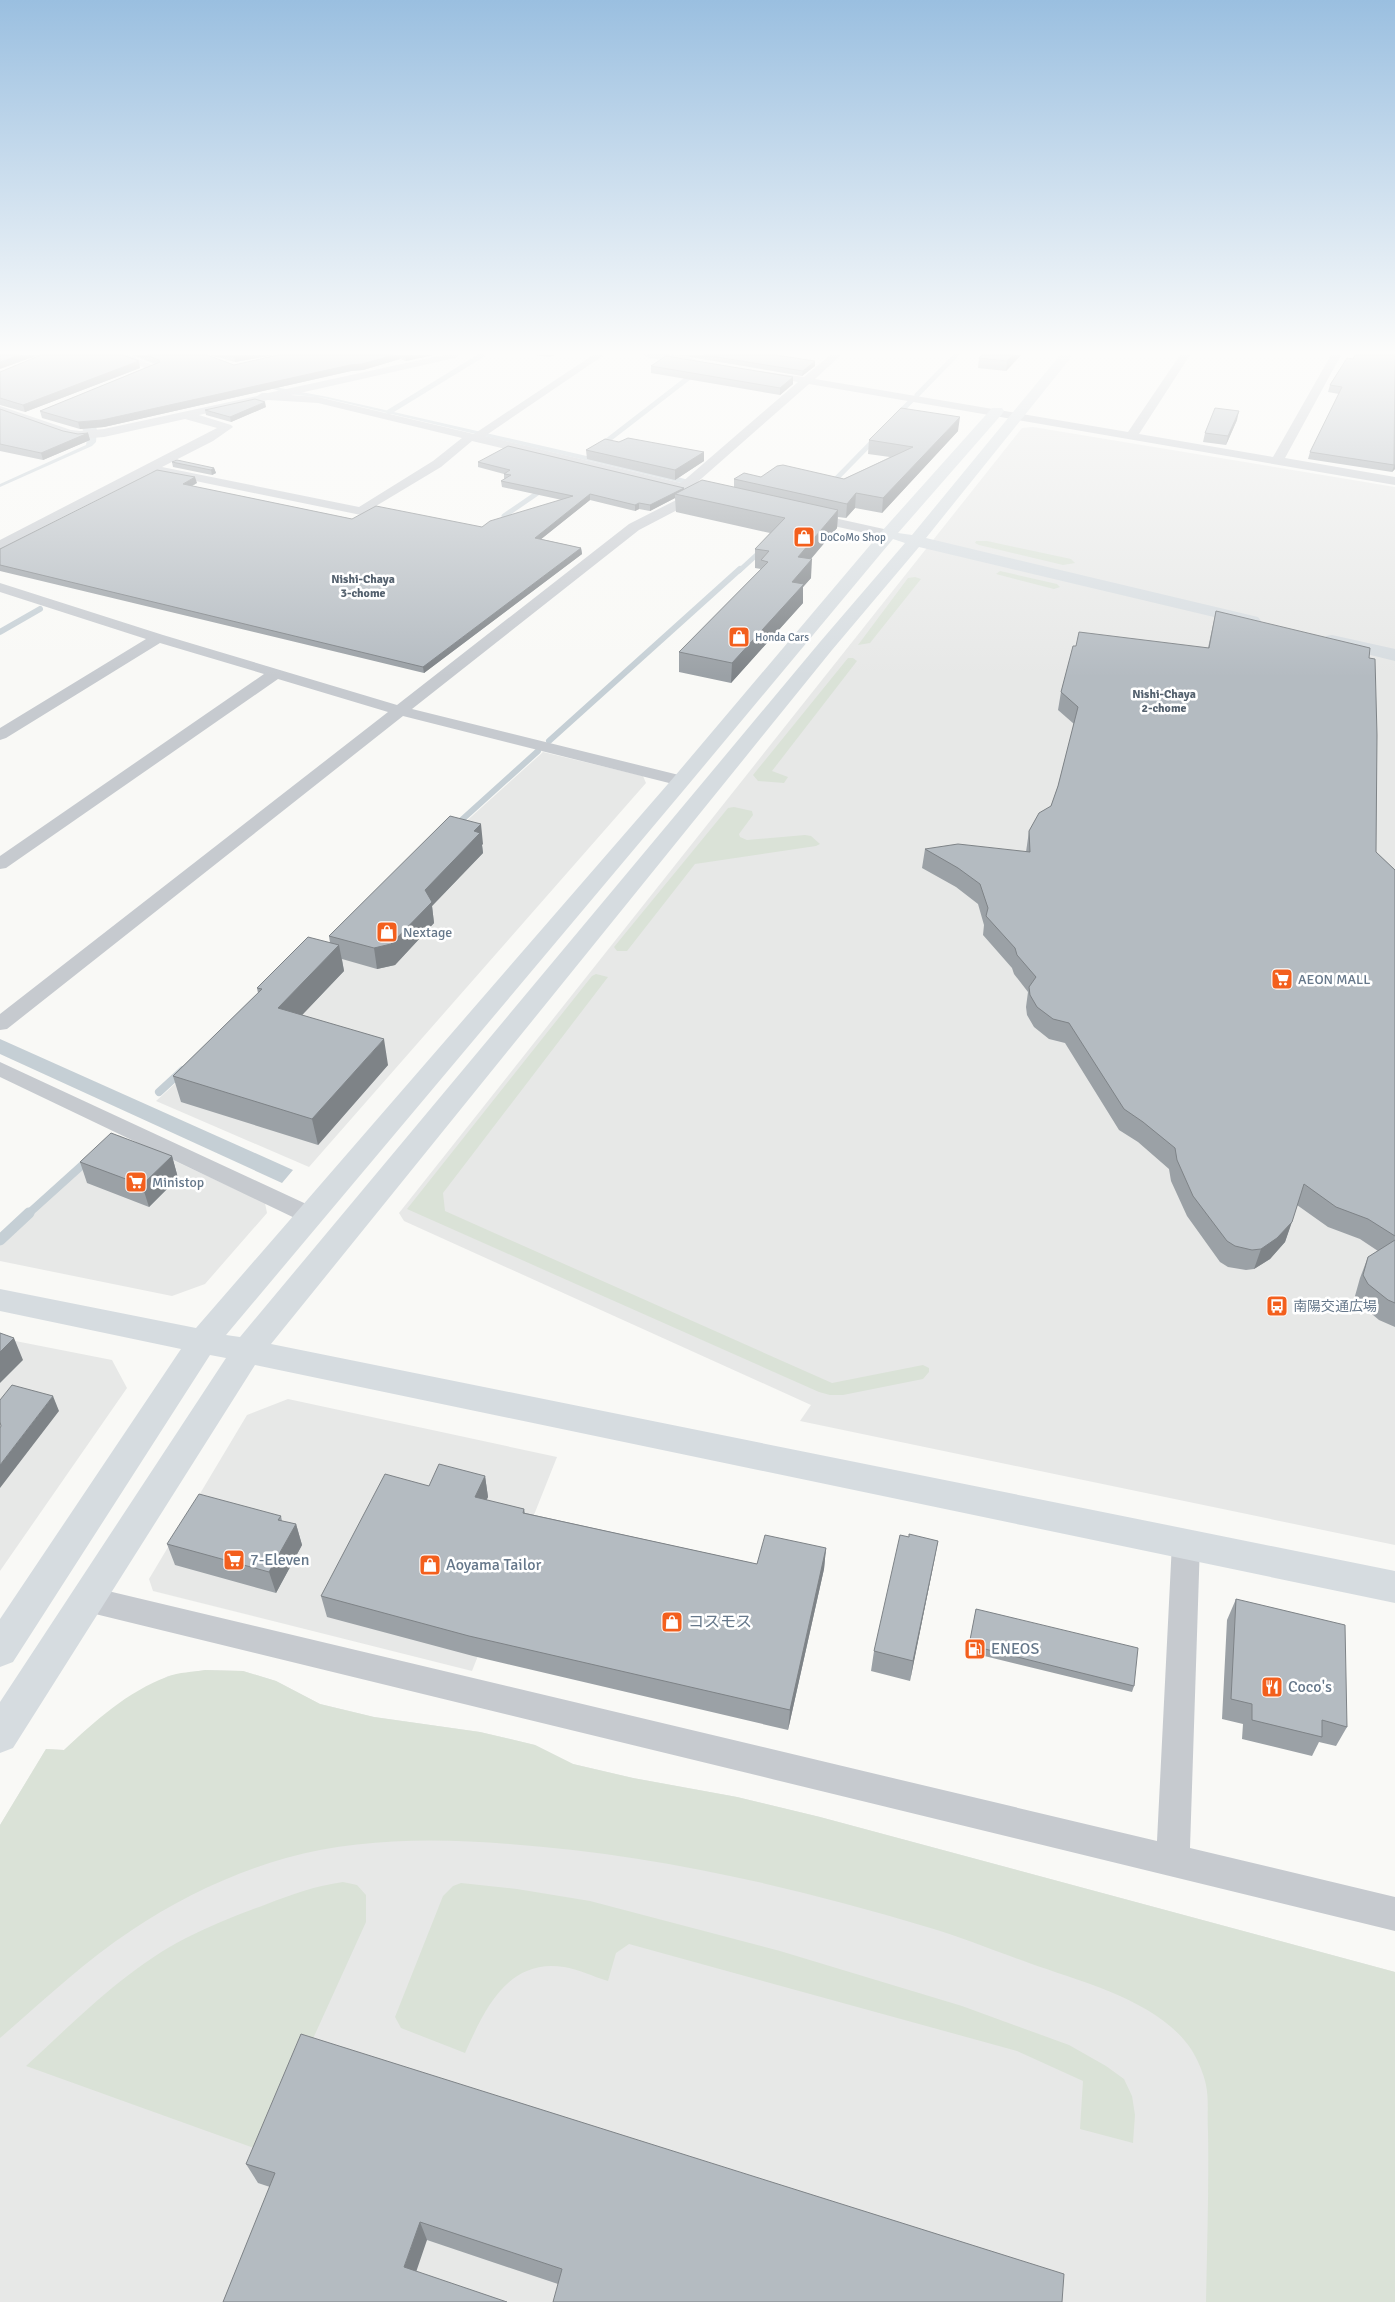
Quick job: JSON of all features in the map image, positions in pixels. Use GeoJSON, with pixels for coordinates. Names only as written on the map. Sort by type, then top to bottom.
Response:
{"type":"FeatureCollection","features":[{"type":"Feature","properties":{"kind":"street"},"geometry":{"type":"LineString","coordinates":[[0,545],[160,462]]}},
{"type":"Feature","properties":{"kind":"street"},"geometry":{"type":"LineString","coordinates":[[149,468],[361,510],[439,462]]}},
{"type":"Feature","properties":{"kind":"street"},"geometry":{"type":"LineString","coordinates":[[595,462],[687,484],[702,491],[721,496]]}},
{"type":"Feature","properties":{"kind":"street"},"geometry":{"type":"LineString","coordinates":[[687,484],[712,462]]}},
{"type":"Feature","properties":{"kind":"street"},"geometry":{"type":"LineString","coordinates":[[0,1650],[202,1342],[308,1215],[681,781],[888,534],[958,462]]}},
{"type":"Feature","properties":{"kind":"street"},"geometry":{"type":"LineString","coordinates":[[0,1735],[247,1352],[826,646],[916,540],[971,462]]}},
{"type":"Feature","properties":{"kind":"street"},"geometry":{"type":"LineString","coordinates":[[1285,462],[1395,481]]}},
{"type":"Feature","properties":{"kind":"street"},"geometry":{"type":"LineString","coordinates":[[0,1024],[402,711],[634,527],[702,491]]}},
{"type":"Feature","properties":{"kind":"street"},"geometry":{"type":"LineString","coordinates":[[789,512],[916,540],[1270,625]]}},
{"type":"Feature","properties":{"kind":"street"},"geometry":{"type":"LineString","coordinates":[[0,587],[158,638],[402,711],[681,781]]}},
{"type":"Feature","properties":{"kind":"street"},"geometry":{"type":"LineString","coordinates":[[1318,636],[1395,655]]}},
{"type":"Feature","properties":{"kind":"street"},"geometry":{"type":"LineString","coordinates":[[0,735],[158,638]]}},
{"type":"Feature","properties":{"kind":"street"},"geometry":{"type":"LineString","coordinates":[[0,864],[276,673]]}},
{"type":"Feature","properties":{"kind":"street"},"geometry":{"type":"LineString","coordinates":[[0,1069],[308,1215]]}},
{"type":"Feature","properties":{"kind":"street"},"geometry":{"type":"LineString","coordinates":[[0,1300],[1395,1587]]}},
{"type":"Feature","properties":{"kind":"street"},"geometry":{"type":"LineString","coordinates":[[1174,1859],[1186,1543]]}},
{"type":"Feature","properties":{"kind":"street"},"geometry":{"type":"LineString","coordinates":[[87,1599],[1174,1859],[1395,1914]]}},
{"type":"Feature","properties":{"kind":"shaded area"},"geometry":{"type":"Polygon","coordinates":[[[48,462],[55,462],[0,487],[0,484],[48,462]]]}},
{"type":"Feature","properties":{"kind":"shaded area"},"geometry":{"type":"Polygon","coordinates":[[[595,462],[615,462],[674,476],[807,513],[595,462]]]}},
{"type":"Feature","properties":{"kind":"shaded area"},"geometry":{"type":"Polygon","coordinates":[[[995,462],[1247,462],[1395,487],[1395,1545],[800,1421],[811,1405],[404,1221],[399,1213],[995,462]]]}},
{"type":"Feature","properties":{"kind":"shaded area"},"geometry":{"type":"Polygon","coordinates":[[[976,541],[987,541],[1071,559],[1075,563],[1063,565],[979,545],[975,543],[976,541]]]}},
{"type":"Feature","properties":{"kind":"shaded area"},"geometry":{"type":"Polygon","coordinates":[[[1000,571],[1057,584],[1060,587],[1054,589],[996,574],[1000,571]]]}},
{"type":"Feature","properties":{"kind":"shaded area"},"geometry":{"type":"Polygon","coordinates":[[[915,577],[921,579],[870,643],[858,645],[908,578],[915,577]]]}},
{"type":"Feature","properties":{"kind":"shaded area"},"geometry":{"type":"Polygon","coordinates":[[[848,658],[853,658],[857,661],[772,771],[788,777],[784,783],[758,781],[753,775],[848,658]]]}},
{"type":"Feature","properties":{"kind":"shaded area"},"geometry":{"type":"Polygon","coordinates":[[[543,752],[643,776],[646,783],[309,1167],[156,1101],[543,752]]]}},
{"type":"Feature","properties":{"kind":"shaded area"},"geometry":{"type":"Polygon","coordinates":[[[734,807],[752,811],[753,815],[739,834],[740,837],[747,840],[805,835],[811,836],[820,844],[695,864],[627,951],[617,951],[614,947],[728,808],[734,807]]]}},
{"type":"Feature","properties":{"kind":"shaded area"},"geometry":{"type":"Polygon","coordinates":[[[596,974],[608,977],[443,1193],[445,1211],[832,1383],[923,1365],[929,1368],[929,1372],[923,1379],[843,1395],[830,1395],[819,1392],[407,1209],[592,976],[596,974]]]}},
{"type":"Feature","properties":{"kind":"shaded area"},"geometry":{"type":"Polygon","coordinates":[[[0,1039],[293,1170],[282,1183],[0,1054],[0,1039]]]}},
{"type":"Feature","properties":{"kind":"shaded area"},"geometry":{"type":"Polygon","coordinates":[[[119,1135],[265,1203],[267,1213],[205,1284],[172,1296],[0,1261],[0,1243],[119,1135]]]}},
{"type":"Feature","properties":{"kind":"shaded area"},"geometry":{"type":"Polygon","coordinates":[[[0,1338],[112,1360],[127,1388],[0,1571],[0,1338]]]}},
{"type":"Feature","properties":{"kind":"shaded area"},"geometry":{"type":"Polygon","coordinates":[[[288,1399],[557,1457],[472,1671],[153,1591],[149,1579],[247,1415],[288,1399]]]}},
{"type":"Feature","properties":{"kind":"shaded area"},"geometry":{"type":"Polygon","coordinates":[[[205,1670],[243,1671],[276,1681],[320,1704],[374,1717],[480,1732],[535,1745],[573,1764],[633,1778],[737,1797],[820,1817],[1395,1972],[1395,2302],[0,2302],[0,1825],[46,1749],[64,1750],[126,1699],[168,1676],[205,1670]]]}},
{"type":"Feature","properties":{"kind":"shaded area"},"geometry":{"type":"Polygon","coordinates":[[[205,1670],[243,1671],[276,1681],[320,1704],[374,1717],[480,1732],[535,1745],[573,1764],[633,1778],[737,1797],[820,1817],[1395,1972],[1395,2302],[1206,2302],[1208,2102],[1206,2085],[1200,2066],[1191,2049],[1177,2032],[1160,2018],[1118,1995],[1095,1986],[927,1927],[773,1885],[668,1864],[562,1849],[453,1841],[369,1843],[313,1851],[286,1858],[226,1879],[150,1919],[115,1942],[81,1968],[0,2038],[0,1825],[46,1749],[64,1750],[112,1708],[153,1683],[176,1674],[205,1670]]]}},
{"type":"Feature","properties":{"kind":"shaded area"},"geometry":{"type":"Polygon","coordinates":[[[343,1882],[357,1885],[366,1895],[366,1922],[262,2151],[26,2066],[102,1996],[164,1950],[186,1938],[257,1908],[304,1891],[343,1882]]]}},
{"type":"Feature","properties":{"kind":"shaded area"},"geometry":{"type":"Polygon","coordinates":[[[461,1883],[517,1889],[590,1901],[780,1951],[962,2006],[1069,2045],[1106,2066],[1124,2079],[1132,2096],[1135,2115],[1133,2143],[1080,2129],[1083,2081],[1017,2051],[629,1944],[616,1953],[608,1981],[569,1968],[544,1966],[527,1971],[513,1979],[500,1991],[490,2005],[465,2053],[401,2028],[395,2017],[443,1896],[453,1886],[461,1883]]]}},
{"type":"Feature","properties":{"kind":"building"},"geometry":{"type":"Polygon","coordinates":[[[174,462],[188,462],[214,468],[211,470],[174,462]]]}},
{"type":"Feature","properties":{"kind":"building"},"geometry":{"type":"Polygon","coordinates":[[[480,462],[577,462],[684,488],[650,505],[639,503],[635,505],[590,494],[535,538],[581,548],[423,667],[0,565],[0,549],[157,470],[195,477],[183,484],[352,519],[376,506],[482,527],[490,521],[573,496],[501,481],[511,475],[504,474],[510,470],[480,462]]]}},
{"type":"Feature","properties":{"kind":"building"},"geometry":{"type":"Polygon","coordinates":[[[641,462],[687,462],[675,470],[641,462]]]}},
{"type":"Feature","properties":{"kind":"building"},"geometry":{"type":"Polygon","coordinates":[[[880,462],[917,462],[883,498],[856,493],[847,504],[734,479],[744,473],[761,477],[777,466],[783,465],[844,479],[880,462]]]}},
{"type":"Feature","properties":{"kind":"building"},"geometry":{"type":"Polygon","coordinates":[[[1377,462],[1394,462],[1394,465],[1377,462]]]}},
{"type":"Feature","properties":{"kind":"building"},"geometry":{"type":"Polygon","coordinates":[[[702,480],[838,510],[798,557],[812,559],[792,582],[804,584],[732,663],[679,652],[768,562],[761,560],[769,551],[755,549],[785,518],[675,494],[702,480]]]}},
{"type":"Feature","properties":{"kind":"building","name":"AEON MALL"},"geometry":{"type":"Polygon","coordinates":[[[1216,611],[1370,648],[1369,658],[1375,659],[1377,735],[1376,852],[1395,870],[1395,1236],[1368,1219],[1336,1207],[1304,1184],[1292,1222],[1277,1238],[1261,1249],[1252,1250],[1235,1246],[1227,1241],[1193,1196],[1177,1160],[1175,1148],[1124,1109],[1069,1023],[1053,1019],[1037,1007],[1030,995],[1029,987],[1036,977],[1017,955],[1015,948],[986,916],[988,908],[980,884],[958,868],[925,849],[958,844],[1030,852],[1029,831],[1039,813],[1051,806],[1078,707],[1061,692],[1073,646],[1076,646],[1079,632],[1209,648],[1216,611]]]}},
{"type":"Feature","properties":{"kind":"building"},"geometry":{"type":"Polygon","coordinates":[[[450,816],[481,824],[474,831],[480,833],[425,890],[432,902],[391,944],[374,948],[329,936],[450,816]]]}},
{"type":"Feature","properties":{"kind":"building"},"geometry":{"type":"Polygon","coordinates":[[[308,937],[339,945],[278,1008],[384,1039],[312,1119],[173,1076],[262,989],[257,988],[308,937]]]}},
{"type":"Feature","properties":{"kind":"building"},"geometry":{"type":"Polygon","coordinates":[[[111,1133],[172,1156],[142,1185],[80,1162],[111,1133]]]}},
{"type":"Feature","properties":{"kind":"building"},"geometry":{"type":"Polygon","coordinates":[[[1395,1240],[1395,1303],[1388,1300],[1368,1284],[1363,1275],[1368,1257],[1395,1240]]]}},
{"type":"Feature","properties":{"kind":"building"},"geometry":{"type":"Polygon","coordinates":[[[0,1333],[14,1338],[0,1352],[0,1333]]]}},
{"type":"Feature","properties":{"kind":"building"},"geometry":{"type":"Polygon","coordinates":[[[12,1385],[53,1396],[0,1465],[0,1400],[12,1385]]]}},
{"type":"Feature","properties":{"kind":"building"},"geometry":{"type":"Polygon","coordinates":[[[439,1464],[485,1476],[475,1497],[524,1509],[523,1513],[757,1564],[765,1535],[826,1548],[790,1710],[469,1636],[321,1596],[385,1474],[429,1486],[439,1464]]]}},
{"type":"Feature","properties":{"kind":"building"},"geometry":{"type":"Polygon","coordinates":[[[199,1494],[281,1516],[278,1520],[296,1524],[269,1572],[167,1544],[199,1494]]]}},
{"type":"Feature","properties":{"kind":"building"},"geometry":{"type":"Polygon","coordinates":[[[909,1534],[938,1541],[913,1661],[874,1651],[900,1535],[909,1537],[909,1534]]]}},
{"type":"Feature","properties":{"kind":"building"},"geometry":{"type":"Polygon","coordinates":[[[1236,1599],[1345,1625],[1347,1727],[1322,1720],[1322,1737],[1252,1720],[1252,1704],[1231,1699],[1236,1599]]]}},
{"type":"Feature","properties":{"kind":"building"},"geometry":{"type":"Polygon","coordinates":[[[976,1609],[1138,1648],[1134,1686],[969,1645],[976,1609]]]}},
{"type":"Feature","properties":{"kind":"building"},"geometry":{"type":"Polygon","coordinates":[[[301,2034],[1064,2274],[1062,2302],[553,2302],[562,2269],[420,2222],[404,2267],[507,2302],[223,2302],[275,2173],[246,2164],[301,2034]]]}},
{"type":"Feature","properties":{"kind":"waterway"},"geometry":{"type":"LineString","coordinates":[[830,485],[852,462]]}},
{"type":"Feature","properties":{"kind":"waterway"},"geometry":{"type":"LineString","coordinates":[[504,516],[542,490],[539,489]]}},
{"type":"Feature","properties":{"kind":"waterway"},"geometry":{"type":"LineString","coordinates":[[739,571],[763,549]]}},
{"type":"Feature","properties":{"kind":"waterway"},"geometry":{"type":"LineString","coordinates":[[549,741],[740,569]]}},
{"type":"Feature","properties":{"kind":"waterway"},"geometry":{"type":"LineString","coordinates":[[0,632],[40,609]]}},
{"type":"Feature","properties":{"kind":"waterway"},"geometry":{"type":"LineString","coordinates":[[455,826],[538,751]]}},
{"type":"Feature","properties":{"kind":"waterway"},"geometry":{"type":"LineString","coordinates":[[159,1092],[183,1070]]}},
{"type":"Feature","properties":{"kind":"waterway"},"geometry":{"type":"LineString","coordinates":[[28,1214],[89,1159]]}},
{"type":"Feature","properties":{"kind":"waterway"},"geometry":{"type":"LineString","coordinates":[[0,1240],[29,1213]]}},
{"type":"Feature","properties":{"kind":"place","name":"DoCoMo Shop"},"geometry":{"type":"Point","coordinates":[804,537]}},
{"type":"Feature","properties":{"kind":"place","name":"Honda Cars"},"geometry":{"type":"Point","coordinates":[739,637]}},
{"type":"Feature","properties":{"kind":"place","name":"Nextage"},"geometry":{"type":"Point","coordinates":[387,932]}},
{"type":"Feature","properties":{"kind":"place","name":"AEON MALL"},"geometry":{"type":"Point","coordinates":[1282,979]}},
{"type":"Feature","properties":{"kind":"place","name":"Ministop"},"geometry":{"type":"Point","coordinates":[136,1182]}},
{"type":"Feature","properties":{"kind":"place","name":"南陽交通広場"},"geometry":{"type":"Point","coordinates":[1277,1306]}},
{"type":"Feature","properties":{"kind":"place","name":"7-Eleven"},"geometry":{"type":"Point","coordinates":[234,1560]}},
{"type":"Feature","properties":{"kind":"place","name":"Aoyama Tailor"},"geometry":{"type":"Point","coordinates":[430,1565]}},
{"type":"Feature","properties":{"kind":"place","name":"コスモス"},"geometry":{"type":"Point","coordinates":[672,1622]}},
{"type":"Feature","properties":{"kind":"place","name":"ENEOS"},"geometry":{"type":"Point","coordinates":[975,1649]}},
{"type":"Feature","properties":{"kind":"place","name":"Coco's"},"geometry":{"type":"Point","coordinates":[1272,1687]}},
{"type":"Feature","properties":{"kind":"district","name":"Nishi-Chaya 3-chome"},"geometry":{"type":"Point","coordinates":[363,586]}},
{"type":"Feature","properties":{"kind":"district","name":"Nishi-Chaya 2-chome"},"geometry":{"type":"Point","coordinates":[1164,701]}}]}
